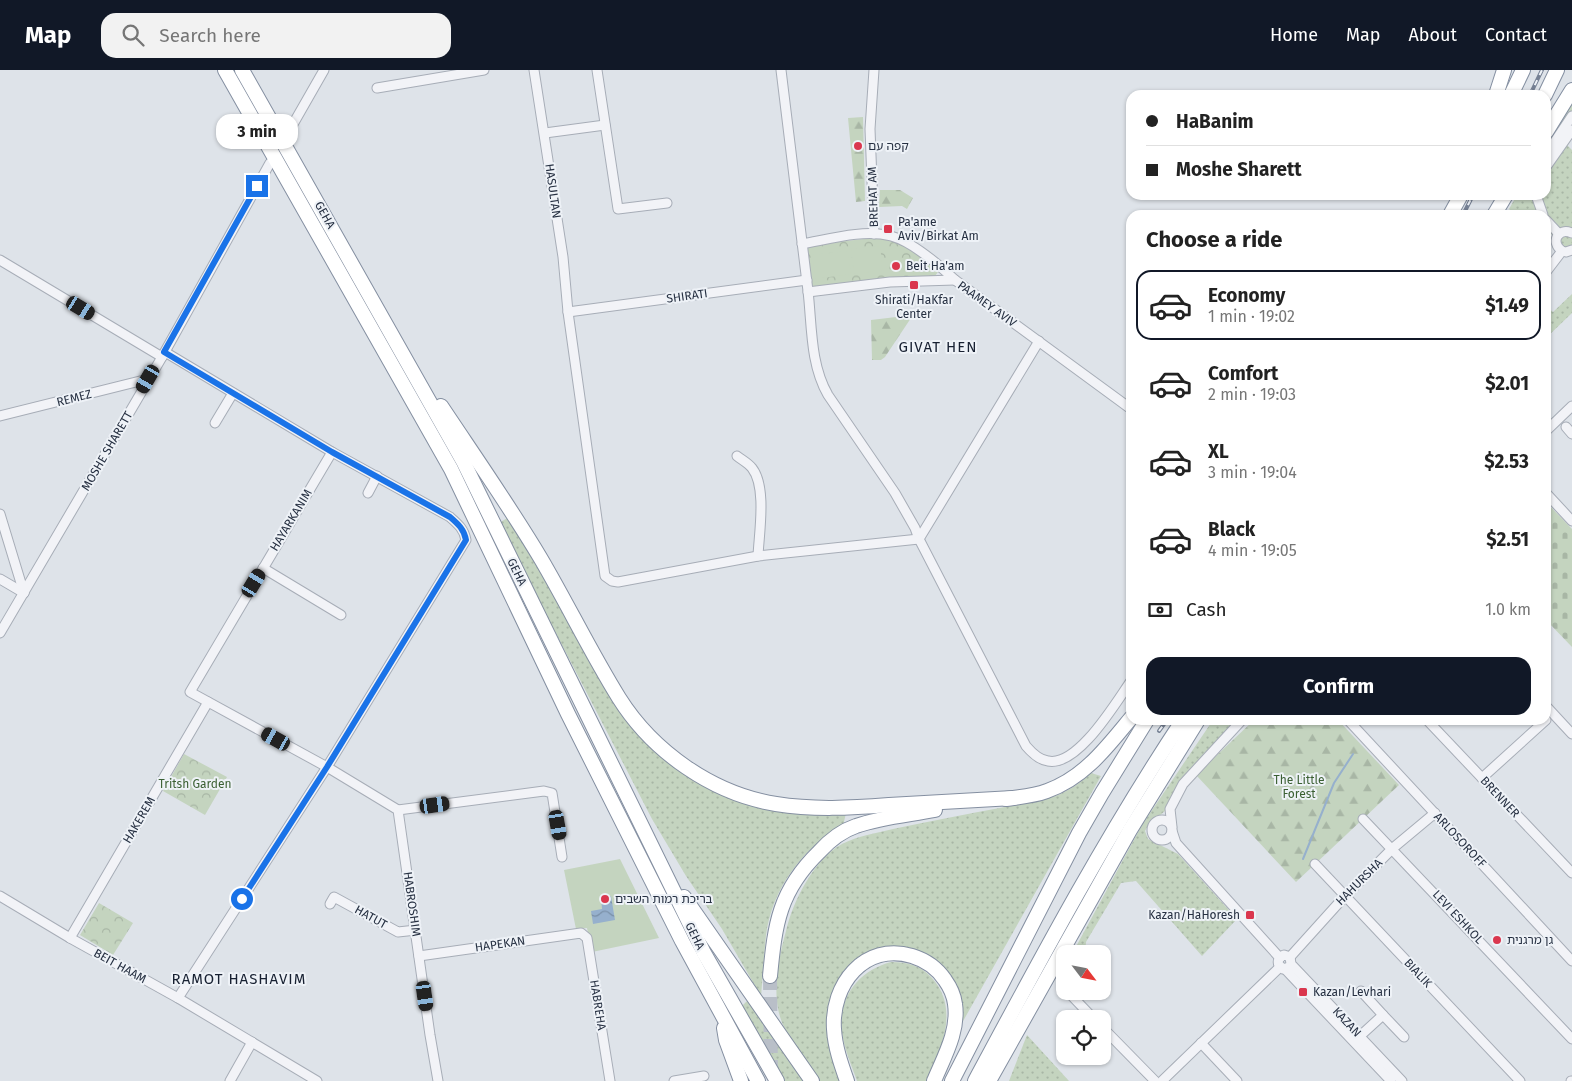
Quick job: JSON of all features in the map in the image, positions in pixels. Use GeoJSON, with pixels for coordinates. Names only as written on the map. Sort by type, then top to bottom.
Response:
{"type":"FeatureCollection","features":[{"type":"Feature","properties":{"kind":"highway","name":"GEHA"},"geometry":{"type":"LineString","coordinates":[[225,70],[451,469],[568,714],[682,941],[758,1081]]}},
{"type":"Feature","properties":{"kind":"highway","name":"GEHA"},"geometry":{"type":"LineString","coordinates":[[242,70],[462,461],[704,953],[777,1081]]}},
{"type":"Feature","properties":{"kind":"highway"},"geometry":{"type":"LineString","coordinates":[[1498,90],[1504,70]]}},
{"type":"Feature","properties":{"kind":"highway"},"geometry":{"type":"LineString","coordinates":[[1513,90],[1523,70]]}},
{"type":"Feature","properties":{"kind":"highway"},"geometry":{"type":"LineString","coordinates":[[1548,90],[1558,70]]}},
{"type":"Feature","properties":{"kind":"highway"},"geometry":{"type":"LineString","coordinates":[[1551,124],[1572,90]]}},
{"type":"Feature","properties":{"kind":"highway"},"geometry":{"type":"LineString","coordinates":[[384,321],[525,532],[620,700],[650,736],[684,765],[718,786],[740,795],[795,807],[849,808],[1013,798]]}},
{"type":"Feature","properties":{"kind":"highway"},"geometry":{"type":"LineString","coordinates":[[770,976],[774,938],[783,902],[801,871],[829,842],[854,827],[871,822],[1047,791],[1066,783],[1084,771],[1126,724]]}},
{"type":"Feature","properties":{"kind":"highway"},"geometry":{"type":"LineString","coordinates":[[952,1081],[1079,833],[1144,725]]}},
{"type":"Feature","properties":{"kind":"highway"},"geometry":{"type":"LineString","coordinates":[[975,1081],[1056,930],[1105,845],[1180,725]]}},
{"type":"Feature","properties":{"kind":"highway"},"geometry":{"type":"LineString","coordinates":[[989,1081],[1130,830],[1195,725]]}},
{"type":"Feature","properties":{"kind":"highway"},"geometry":{"type":"LineString","coordinates":[[635,814],[685,899],[812,1081]]}},
{"type":"Feature","properties":{"kind":"highway"},"geometry":{"type":"LineString","coordinates":[[847,1081],[838,1052],[834,1028],[838,995],[856,968],[872,958],[889,954],[914,956],[931,965],[943,976],[954,997],[956,1013],[953,1032],[934,1081]]}},
{"type":"Feature","properties":{"kind":"highway"},"geometry":{"type":"LineString","coordinates":[[994,1081],[1026,1014]]}},
{"type":"Feature","properties":{"kind":"highway"},"geometry":{"type":"LineString","coordinates":[[722,1015],[726,1040],[741,1081]]}},
{"type":"Feature","properties":{"kind":"street"},"geometry":{"type":"LineString","coordinates":[[288,133],[324,70]]}},
{"type":"Feature","properties":{"kind":"street"},"geometry":{"type":"LineString","coordinates":[[377,88],[484,70]]}},
{"type":"Feature","properties":{"kind":"street","name":"HASULTAN"},"geometry":{"type":"LineString","coordinates":[[534,70],[563,257],[568,312],[605,576],[612,581],[618,582],[758,556]]}},
{"type":"Feature","properties":{"kind":"street"},"geometry":{"type":"LineString","coordinates":[[597,70],[618,209],[667,203]]}},
{"type":"Feature","properties":{"kind":"street"},"geometry":{"type":"LineString","coordinates":[[781,70],[813,342],[823,387],[895,493],[916,528],[919,539],[1022,739],[1033,754],[1048,761],[1067,758],[1086,742],[1103,722],[1126,688]]}},
{"type":"Feature","properties":{"kind":"street","name":"BREHAT AM"},"geometry":{"type":"LineString","coordinates":[[874,70],[870,129],[874,234]]}},
{"type":"Feature","properties":{"kind":"street"},"geometry":{"type":"LineString","coordinates":[[1551,148],[1572,116]]}},
{"type":"Feature","properties":{"kind":"street"},"geometry":{"type":"LineString","coordinates":[[545,133],[605,125]]}},
{"type":"Feature","properties":{"kind":"street"},"geometry":{"type":"LineString","coordinates":[[1551,160],[1572,130]]}},
{"type":"Feature","properties":{"kind":"street","name":"MOSHE SHARETT"},"geometry":{"type":"LineString","coordinates":[[0,633],[163,354],[270,164]]}},
{"type":"Feature","properties":{"kind":"street"},"geometry":{"type":"LineString","coordinates":[[1551,225],[1559,234]]}},
{"type":"Feature","properties":{"kind":"street"},"geometry":{"type":"LineString","coordinates":[[1572,231],[1559,234],[1556,243],[1562,251],[1572,250]]}},
{"type":"Feature","properties":{"kind":"street","name":"PAAMEY AVIV"},"geometry":{"type":"LineString","coordinates":[[802,244],[874,234],[889,236],[904,242],[934,262],[955,280],[1126,405]]}},
{"type":"Feature","properties":{"kind":"street"},"geometry":{"type":"LineString","coordinates":[[1551,265],[1562,251]]}},
{"type":"Feature","properties":{"kind":"street"},"geometry":{"type":"LineString","coordinates":[[0,260],[233,393],[332,452],[450,517],[460,525],[466,540],[327,767],[178,998]]}},
{"type":"Feature","properties":{"kind":"street","name":"SHIRATI"},"geometry":{"type":"LineString","coordinates":[[568,312],[807,280]]}},
{"type":"Feature","properties":{"kind":"street"},"geometry":{"type":"LineString","coordinates":[[808,292],[890,282],[955,280]]}},
{"type":"Feature","properties":{"kind":"street"},"geometry":{"type":"LineString","coordinates":[[919,539],[1038,341]]}},
{"type":"Feature","properties":{"kind":"street","name":"REMEZ"},"geometry":{"type":"LineString","coordinates":[[0,416],[148,379]]}},
{"type":"Feature","properties":{"kind":"street"},"geometry":{"type":"LineString","coordinates":[[215,423],[233,393]]}},
{"type":"Feature","properties":{"kind":"street"},"geometry":{"type":"LineString","coordinates":[[1551,426],[1572,406]]}},
{"type":"Feature","properties":{"kind":"street","name":"HAYARKANIM"},"geometry":{"type":"LineString","coordinates":[[208,702],[190,692],[332,452]]}},
{"type":"Feature","properties":{"kind":"street"},"geometry":{"type":"LineString","coordinates":[[737,456],[753,469],[759,480],[761,493],[758,556],[919,539]]}},
{"type":"Feature","properties":{"kind":"street"},"geometry":{"type":"LineString","coordinates":[[368,493],[377,476]]}},
{"type":"Feature","properties":{"kind":"street"},"geometry":{"type":"LineString","coordinates":[[1551,498],[1571,516]]}},
{"type":"Feature","properties":{"kind":"street"},"geometry":{"type":"LineString","coordinates":[[0,514],[24,593]]}},
{"type":"Feature","properties":{"kind":"street"},"geometry":{"type":"LineString","coordinates":[[263,568],[341,615]]}},
{"type":"Feature","properties":{"kind":"street"},"geometry":{"type":"LineString","coordinates":[[0,579],[24,593]]}},
{"type":"Feature","properties":{"kind":"street"},"geometry":{"type":"LineString","coordinates":[[208,702],[327,767],[398,810],[544,791],[552,793],[562,857]]}},
{"type":"Feature","properties":{"kind":"street","name":"HAKEREM"},"geometry":{"type":"LineString","coordinates":[[70,938],[208,702]]}},
{"type":"Feature","properties":{"kind":"street"},"geometry":{"type":"LineString","coordinates":[[1551,719],[1572,734]]}},
{"type":"Feature","properties":{"kind":"street"},"geometry":{"type":"LineString","coordinates":[[1176,843],[1158,840],[1152,832],[1154,823],[1160,820],[1170,809],[1178,792],[1190,775],[1237,725]]}},
{"type":"Feature","properties":{"kind":"street","name":"ARLOSOROFF"},"geometry":{"type":"LineString","coordinates":[[1353,725],[1572,961]]}},
{"type":"Feature","properties":{"kind":"street","name":"BRENNER"},"geometry":{"type":"LineString","coordinates":[[1432,725],[1572,873]]}},
{"type":"Feature","properties":{"kind":"street"},"geometry":{"type":"LineString","coordinates":[[1482,778],[1541,725]]}},
{"type":"Feature","properties":{"kind":"street","name":"KAZAN"},"geometry":{"type":"LineString","coordinates":[[1170,809],[1172,829],[1176,843],[1391,1081]]}},
{"type":"Feature","properties":{"kind":"street","name":"HABROSHIM"},"geometry":{"type":"LineString","coordinates":[[398,810],[438,1081]]}},
{"type":"Feature","properties":{"kind":"street","name":"HAHURSHA"},"geometry":{"type":"LineString","coordinates":[[1162,1081],[1285,963],[1345,896],[1393,848],[1435,813]]}},
{"type":"Feature","properties":{"kind":"street","name":"LEVI ESHKOL"},"geometry":{"type":"LineString","coordinates":[[1363,819],[1393,848],[1572,1038]]}},
{"type":"Feature","properties":{"kind":"street"},"geometry":{"type":"LineString","coordinates":[[1160,820],[1167,821],[1172,829],[1170,837],[1164,840]]}},
{"type":"Feature","properties":{"kind":"street","name":"BIALIK"},"geometry":{"type":"LineString","coordinates":[[1315,864],[1520,1081]]}},
{"type":"Feature","properties":{"kind":"street","name":"BEIT HAAM"},"geometry":{"type":"LineString","coordinates":[[0,896],[70,938],[178,998],[317,1081]]}},
{"type":"Feature","properties":{"kind":"street","name":"HATUT"},"geometry":{"type":"LineString","coordinates":[[330,904],[334,897],[398,932],[416,930]]}},
{"type":"Feature","properties":{"kind":"street","name":"HAPEKAN"},"geometry":{"type":"LineString","coordinates":[[420,956],[581,932]]}},
{"type":"Feature","properties":{"kind":"street","name":"HABREHA"},"geometry":{"type":"LineString","coordinates":[[581,932],[587,938],[610,1081]]}},
{"type":"Feature","properties":{"kind":"street","name":"KAZAN"},"geometry":{"type":"LineString","coordinates":[[1285,963],[1360,1036],[1402,1081]]}},
{"type":"Feature","properties":{"kind":"street"},"geometry":{"type":"LineString","coordinates":[[1361,991],[1404,1037]]}},
{"type":"Feature","properties":{"kind":"street"},"geometry":{"type":"LineString","coordinates":[[1075,1000],[1085,1010]]}},
{"type":"Feature","properties":{"kind":"street"},"geometry":{"type":"LineString","coordinates":[[1360,1036],[1383,1016]]}},
{"type":"Feature","properties":{"kind":"street"},"geometry":{"type":"LineString","coordinates":[[1111,1037],[1155,1081]]}},
{"type":"Feature","properties":{"kind":"street"},"geometry":{"type":"LineString","coordinates":[[230,1081],[252,1042]]}},
{"type":"Feature","properties":{"kind":"street"},"geometry":{"type":"LineString","coordinates":[[1201,1043],[1237,1081]]}},
{"type":"Feature","properties":{"kind":"street"},"geometry":{"type":"LineString","coordinates":[[674,1081],[704,1076]]}},
{"type":"Feature","properties":{"kind":"green space"},"geometry":{"type":"Polygon","coordinates":[[[1572,102],[1572,127],[1562,140],[1572,150],[1572,255],[1551,234],[1551,210],[1509,209],[1514,200],[1551,200],[1551,137],[1572,102]]]}},
{"type":"Feature","properties":{"kind":"green space"},"geometry":{"type":"Polygon","coordinates":[[[863,117],[865,201],[856,202],[848,118],[863,117]]]}},
{"type":"Feature","properties":{"kind":"green space"},"geometry":{"type":"Polygon","coordinates":[[[880,190],[900,190],[913,198],[907,209],[902,206],[879,207],[880,190]]]}},
{"type":"Feature","properties":{"kind":"green space"},"geometry":{"type":"Polygon","coordinates":[[[874,238],[893,240],[914,251],[936,268],[938,272],[935,276],[811,288],[806,245],[874,238]]]}},
{"type":"Feature","properties":{"kind":"green space"},"geometry":{"type":"Polygon","coordinates":[[[880,246],[883,270],[854,274],[851,249],[880,246]]]}},
{"type":"Feature","properties":{"kind":"green space"},"geometry":{"type":"Polygon","coordinates":[[[848,251],[851,274],[815,279],[812,255],[848,251]]]}},
{"type":"Feature","properties":{"kind":"green space"},"geometry":{"type":"Polygon","coordinates":[[[1572,294],[1572,313],[1551,333],[1551,310],[1553,312],[1572,294]]]}},
{"type":"Feature","properties":{"kind":"green space"},"geometry":{"type":"Polygon","coordinates":[[[913,315],[885,357],[881,360],[872,360],[871,320],[913,315]]]}},
{"type":"Feature","properties":{"kind":"green space"},"geometry":{"type":"Polygon","coordinates":[[[1551,507],[1572,529],[1572,647],[1551,625],[1551,507]]]}},
{"type":"Feature","properties":{"kind":"green space"},"geometry":{"type":"Polygon","coordinates":[[[509,517],[630,724],[655,752],[693,779],[735,801],[778,811],[846,813],[843,826],[815,845],[792,871],[782,886],[769,918],[761,996],[722,929],[686,876],[652,819],[499,523],[509,517]]]}},
{"type":"Feature","properties":{"kind":"green space"},"geometry":{"type":"Polygon","coordinates":[[[1210,725],[1233,725],[1168,808],[1145,831],[1148,839],[1178,854],[1237,919],[1202,956],[1136,881],[1121,883],[1086,945],[1077,945],[1142,825],[1210,725]]]}},
{"type":"Feature","properties":{"kind":"green space","name":"The Little Forest"},"geometry":{"type":"Polygon","coordinates":[[[1249,725],[1343,725],[1399,785],[1296,882],[1196,775],[1249,725]]]}},
{"type":"Feature","properties":{"kind":"green space","name":"Tritsh Garden"},"geometry":{"type":"Polygon","coordinates":[[[184,754],[227,777],[205,815],[163,791],[184,754]]]}},
{"type":"Feature","properties":{"kind":"green space"},"geometry":{"type":"Polygon","coordinates":[[[1091,773],[1101,776],[962,1023],[961,1005],[956,990],[947,974],[927,955],[909,949],[878,951],[829,1014],[827,1030],[840,1081],[820,1081],[784,1027],[777,1004],[776,992],[780,954],[789,919],[799,894],[822,860],[842,844],[867,835],[1051,798],[1081,782],[1091,773]]]}},
{"type":"Feature","properties":{"kind":"green space","name":"בריכת רמות השבים"},"geometry":{"type":"Polygon","coordinates":[[[620,859],[659,938],[592,952],[587,928],[576,929],[564,870],[620,859]]]}},
{"type":"Feature","properties":{"kind":"green space"},"geometry":{"type":"Polygon","coordinates":[[[99,903],[133,923],[113,955],[80,935],[99,903]]]}},
{"type":"Feature","properties":{"kind":"green space"},"geometry":{"type":"Polygon","coordinates":[[[891,962],[908,964],[923,970],[932,978],[940,990],[945,1003],[946,1016],[942,1043],[928,1081],[857,1081],[846,1051],[842,1032],[842,1019],[847,997],[860,979],[879,966],[891,962]]]}},
{"type":"Feature","properties":{"kind":"green space"},"geometry":{"type":"Polygon","coordinates":[[[748,1000],[806,1081],[785,1081],[741,1007],[748,1000]]]}},
{"type":"Feature","properties":{"kind":"green space"},"geometry":{"type":"Polygon","coordinates":[[[1027,1035],[1069,1081],[1009,1081],[1027,1035]]]}},
{"type":"Feature","properties":{"kind":"water"},"geometry":{"type":"Polygon","coordinates":[[[611,896],[615,920],[593,924],[591,911],[602,909],[601,897],[611,896]]]}},
{"type":"Feature","properties":{"kind":"waterway"},"geometry":{"type":"LineString","coordinates":[[1303,859],[1334,783],[1353,754]]}},
{"type":"Feature","properties":{"kind":"tunnel"},"geometry":{"type":"LineString","coordinates":[[770,976],[771,1076]]}},
{"type":"Feature","properties":{"kind":"railway"},"geometry":{"type":"LineString","coordinates":[[1532,90],[1542,70]]}},
{"type":"Feature","properties":{"kind":"railway"},"geometry":{"type":"LineString","coordinates":[[1466,210],[1470,200]]}},
{"type":"Feature","properties":{"kind":"railway"},"geometry":{"type":"LineString","coordinates":[[1159,731],[1163,725]]}},
{"type":"Feature","properties":{"kind":"place","name":"קפה עם"},"geometry":{"type":"Point","coordinates":[858,146]}},
{"type":"Feature","properties":{"kind":"place","name":"Pa'ame Aviv/Birkat Am"},"geometry":{"type":"Point","coordinates":[888,229]}},
{"type":"Feature","properties":{"kind":"place","name":"Beit Ha'am"},"geometry":{"type":"Point","coordinates":[896,266]}},
{"type":"Feature","properties":{"kind":"place","name":"Shirati/HaKfar Center"},"geometry":{"type":"Point","coordinates":[914,285]}},
{"type":"Feature","properties":{"kind":"place","name":"בריכת רמות השבים"},"geometry":{"type":"Point","coordinates":[605,899]}},
{"type":"Feature","properties":{"kind":"place","name":"Kazan/HaHoresh"},"geometry":{"type":"Point","coordinates":[1250,915]}},
{"type":"Feature","properties":{"kind":"place","name":"גן מרגנית"},"geometry":{"type":"Point","coordinates":[1497,940]}},
{"type":"Feature","properties":{"kind":"place","name":"Kazan/Levhari"},"geometry":{"type":"Point","coordinates":[1303,992]}},
{"type":"Feature","properties":{"kind":"district","name":"GIVAT HEN"},"geometry":{"type":"Point","coordinates":[938,347]}},
{"type":"Feature","properties":{"kind":"district","name":"RAMOT HASHAVIM"},"geometry":{"type":"Point","coordinates":[239,979]}},
{"type":"Feature","properties":{"kind":"route"},"geometry":{"type":"LineString","coordinates":[[242,899],[327,767],[466,540],[460,525],[450,517],[332,452],[164,352],[257,186]]}}]}
